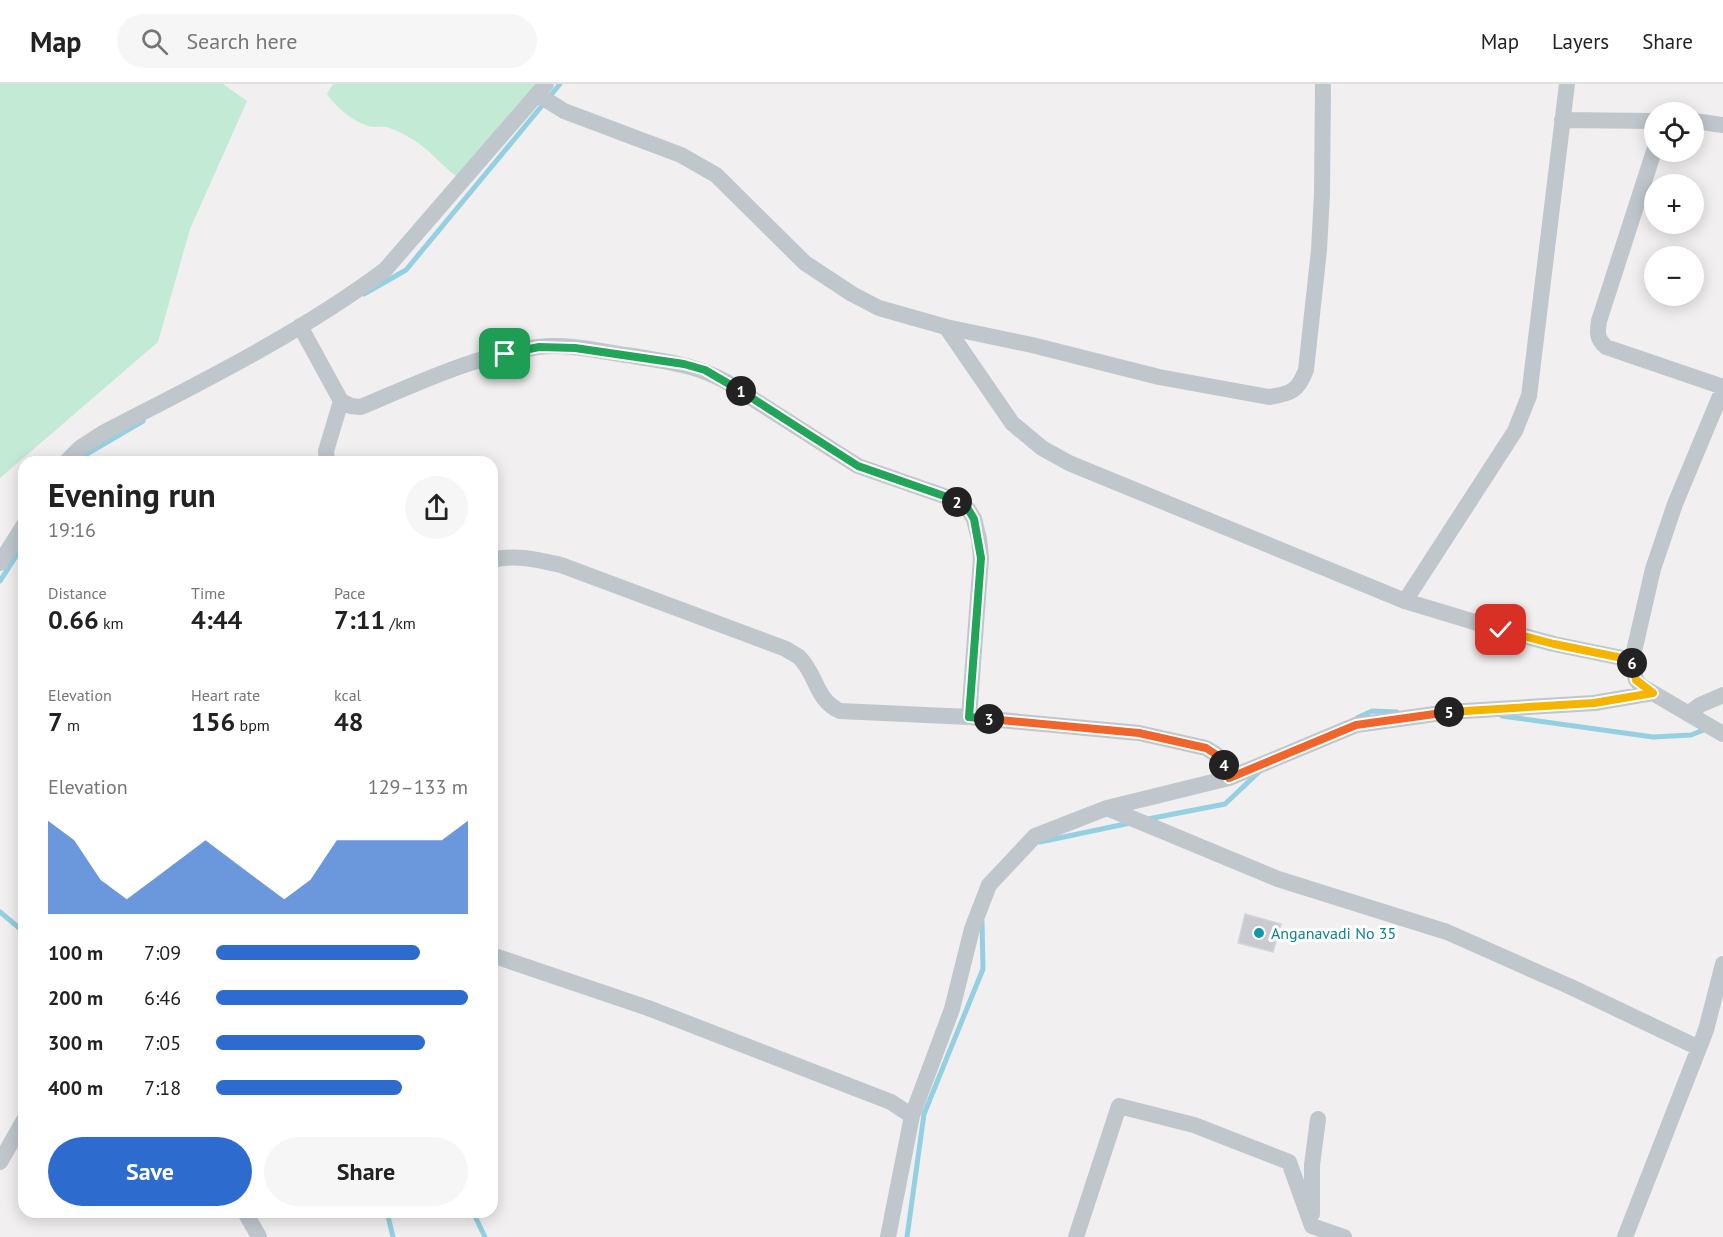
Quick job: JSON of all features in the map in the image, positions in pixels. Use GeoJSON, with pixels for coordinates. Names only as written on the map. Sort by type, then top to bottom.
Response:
{"type":"FeatureCollection","features":[{"type":"Feature","properties":{"kind":"street"},"geometry":{"type":"LineString","coordinates":[[72,456],[80,447],[103,434],[265,348],[357,291],[385,270],[542,92],[564,111],[681,156],[716,175],[805,264],[879,308],[946,327],[1032,345],[1159,377],[1269,397],[1281,395],[1294,390],[1301,383],[1306,370],[1319,249],[1323,84]]}},
{"type":"Feature","properties":{"kind":"street"},"geometry":{"type":"LineString","coordinates":[[1405,601],[1515,431],[1529,396],[1568,84]]}},
{"type":"Feature","properties":{"kind":"street"},"geometry":{"type":"LineString","coordinates":[[1562,120],[1644,121]]}},
{"type":"Feature","properties":{"kind":"street"},"geometry":{"type":"LineString","coordinates":[[1704,122],[1723,125]]}},
{"type":"Feature","properties":{"kind":"street"},"geometry":{"type":"LineString","coordinates":[[1650,162],[1599,321],[1597,333],[1599,341],[1606,347],[1723,388],[1675,504],[1653,569],[1632,660],[1636,680],[1653,693],[1695,712],[1723,734]]}},
{"type":"Feature","properties":{"kind":"street"},"geometry":{"type":"LineString","coordinates":[[300,326],[341,401],[351,406],[361,407],[447,371],[505,354],[539,347],[575,348],[684,364],[705,370],[725,381],[858,466],[950,498],[968,509],[974,519],[981,558],[969,717]]}},
{"type":"Feature","properties":{"kind":"street"},"geometry":{"type":"LineString","coordinates":[[946,327],[1012,423],[1042,448],[1069,463],[1405,601],[1554,644],[1632,660]]}},
{"type":"Feature","properties":{"kind":"street"},"geometry":{"type":"LineString","coordinates":[[326,456],[341,401]]}},
{"type":"Feature","properties":{"kind":"street"},"geometry":{"type":"LineString","coordinates":[[0,563],[18,534]]}},
{"type":"Feature","properties":{"kind":"street"},"geometry":{"type":"LineString","coordinates":[[498,558],[506,556],[561,565],[786,649],[800,658],[821,696],[831,707],[840,711],[969,717],[1139,733],[1206,748],[1217,755],[1229,778]]}},
{"type":"Feature","properties":{"kind":"street"},"geometry":{"type":"LineString","coordinates":[[888,1237],[912,1116],[952,1009],[972,929],[988,885],[1035,836],[1107,808],[1229,778],[1356,725],[1449,712],[1594,703],[1653,693]]}},
{"type":"Feature","properties":{"kind":"street"},"geometry":{"type":"LineString","coordinates":[[1695,712],[1723,695]]}},
{"type":"Feature","properties":{"kind":"street"},"geometry":{"type":"LineString","coordinates":[[1107,808],[1278,879],[1447,932],[1571,987],[1699,1048]]}},
{"type":"Feature","properties":{"kind":"street"},"geometry":{"type":"LineString","coordinates":[[498,957],[692,1025],[891,1102],[912,1116]]}},
{"type":"Feature","properties":{"kind":"street"},"geometry":{"type":"LineString","coordinates":[[1625,1237],[1706,1030],[1723,964]]}},
{"type":"Feature","properties":{"kind":"street"},"geometry":{"type":"LineString","coordinates":[[1076,1237],[1119,1106],[1194,1125],[1289,1162],[1310,1232]]}},
{"type":"Feature","properties":{"kind":"street"},"geometry":{"type":"LineString","coordinates":[[1310,1232],[1312,1165],[1318,1119]]}},
{"type":"Feature","properties":{"kind":"street"},"geometry":{"type":"LineString","coordinates":[[0,1162],[18,1130]]}},
{"type":"Feature","properties":{"kind":"street"},"geometry":{"type":"LineString","coordinates":[[248,1218],[259,1237]]}},
{"type":"Feature","properties":{"kind":"street"},"geometry":{"type":"LineString","coordinates":[[1310,1232],[1344,1237]]}},
{"type":"Feature","properties":{"kind":"green space"},"geometry":{"type":"Polygon","coordinates":[[[0,84],[223,84],[247,101],[190,229],[158,342],[26,456],[18,456],[18,463],[0,478],[0,84]]]}},
{"type":"Feature","properties":{"kind":"green space"},"geometry":{"type":"Polygon","coordinates":[[[333,84],[544,84],[459,178],[409,137],[389,128],[368,126],[345,113],[327,94],[333,84]]]}},
{"type":"Feature","properties":{"kind":"building","name":"Anganavadi No 35"},"geometry":{"type":"Polygon","coordinates":[[[1245,914],[1281,924],[1273,952],[1238,943],[1245,914]]]}},
{"type":"Feature","properties":{"kind":"waterway"},"geometry":{"type":"LineString","coordinates":[[364,294],[406,270],[560,84]]}},
{"type":"Feature","properties":{"kind":"waterway"},"geometry":{"type":"LineString","coordinates":[[84,456],[143,421]]}},
{"type":"Feature","properties":{"kind":"waterway"},"geometry":{"type":"LineString","coordinates":[[0,581],[18,553]]}},
{"type":"Feature","properties":{"kind":"waterway"},"geometry":{"type":"LineString","coordinates":[[1357,718],[1372,711],[1397,712]]}},
{"type":"Feature","properties":{"kind":"waterway"},"geometry":{"type":"LineString","coordinates":[[1502,716],[1653,737],[1691,735],[1706,729]]}},
{"type":"Feature","properties":{"kind":"waterway"},"geometry":{"type":"LineString","coordinates":[[1148,819],[1225,804],[1260,771]]}},
{"type":"Feature","properties":{"kind":"waterway"},"geometry":{"type":"LineString","coordinates":[[1040,842],[1130,823]]}},
{"type":"Feature","properties":{"kind":"waterway"},"geometry":{"type":"LineString","coordinates":[[0,912],[18,927]]}},
{"type":"Feature","properties":{"kind":"waterway"},"geometry":{"type":"LineString","coordinates":[[907,1237],[924,1114],[983,969],[982,921]]}},
{"type":"Feature","properties":{"kind":"waterway"},"geometry":{"type":"LineString","coordinates":[[388,1218],[393,1237]]}},
{"type":"Feature","properties":{"kind":"waterway"},"geometry":{"type":"LineString","coordinates":[[476,1218],[485,1237]]}},
{"type":"Feature","properties":{"kind":"place","name":"Anganavadi No 35"},"geometry":{"type":"Point","coordinates":[1259,933]}},
{"type":"Feature","properties":{"kind":"route"},"geometry":{"type":"LineString","coordinates":[[505,354],[539,347],[575,348],[684,364],[705,370],[815,438],[844,459],[950,498],[968,509],[974,519],[981,558],[969,717],[1139,733],[1206,748],[1217,755],[1229,778],[1356,725],[1449,712],[1594,703],[1653,693],[1636,680],[1632,660],[1554,644],[1501,630]]}}]}
